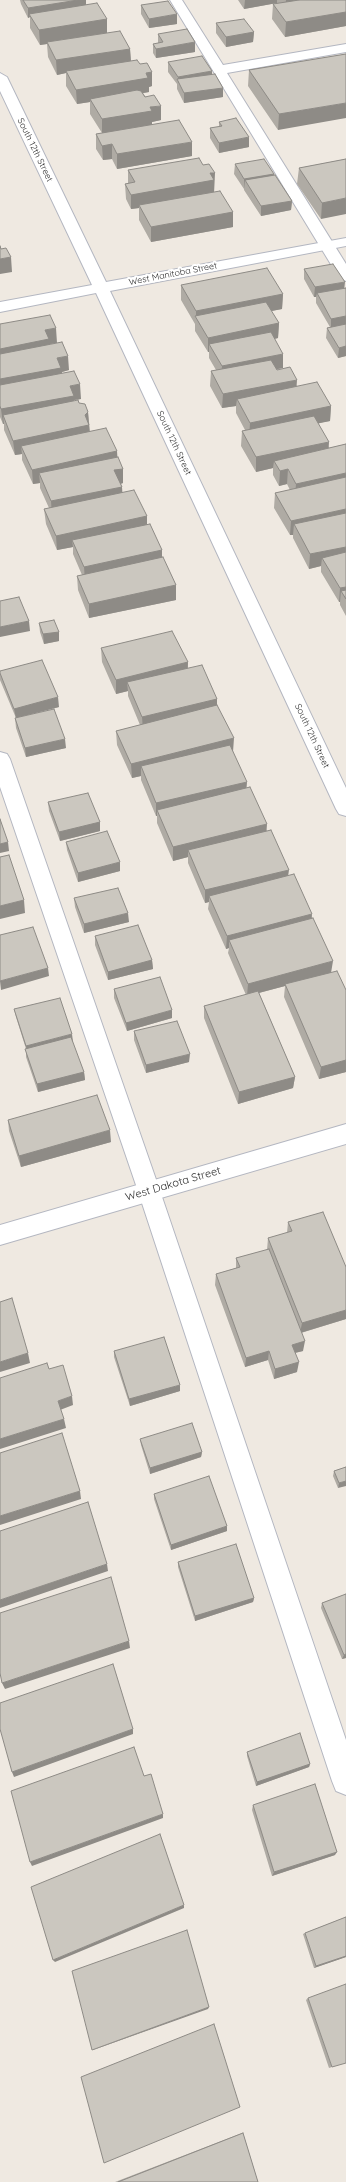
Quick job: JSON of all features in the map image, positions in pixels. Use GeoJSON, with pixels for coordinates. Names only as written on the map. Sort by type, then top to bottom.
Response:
{"type":"FeatureCollection","features":[{"type":"Feature","properties":{"kind":"street"},"geometry":{"type":"LineString","coordinates":[[176,0],[346,276]]}},
{"type":"Feature","properties":{"kind":"street"},"geometry":{"type":"LineString","coordinates":[[219,70],[346,48]]}},
{"type":"Feature","properties":{"kind":"street","name":"South 12th Street"},"geometry":{"type":"LineString","coordinates":[[0,77],[101,287],[346,809]]}},
{"type":"Feature","properties":{"kind":"street","name":"West Manitoba Street"},"geometry":{"type":"LineString","coordinates":[[0,307],[346,242]]}},
{"type":"Feature","properties":{"kind":"street"},"geometry":{"type":"LineString","coordinates":[[0,759],[149,1191],[346,1781]]}},
{"type":"Feature","properties":{"kind":"street","name":"West Dakota Street"},"geometry":{"type":"LineString","coordinates":[[0,1235],[346,1134]]}},
{"type":"Feature","properties":{"kind":"building"},"geometry":{"type":"Polygon","coordinates":[[[23,0],[78,0],[28,8],[23,0]]]}},
{"type":"Feature","properties":{"kind":"building"},"geometry":{"type":"Polygon","coordinates":[[[299,0],[346,0],[346,12],[286,22],[273,4],[299,0]]]}},
{"type":"Feature","properties":{"kind":"building"},"geometry":{"type":"Polygon","coordinates":[[[168,1],[177,14],[149,19],[141,5],[168,1]]]}},
{"type":"Feature","properties":{"kind":"building"},"geometry":{"type":"Polygon","coordinates":[[[97,3],[107,19],[39,30],[29,14],[97,3]]]}},
{"type":"Feature","properties":{"kind":"building"},"geometry":{"type":"Polygon","coordinates":[[[244,19],[254,32],[226,37],[216,23],[244,19]]]}},
{"type":"Feature","properties":{"kind":"building"},"geometry":{"type":"Polygon","coordinates":[[[187,29],[195,42],[156,49],[153,44],[163,42],[158,34],[187,29]]]}},
{"type":"Feature","properties":{"kind":"building"},"geometry":{"type":"Polygon","coordinates":[[[120,31],[130,49],[56,60],[47,42],[120,31]]]}},
{"type":"Feature","properties":{"kind":"building"},"geometry":{"type":"Polygon","coordinates":[[[346,54],[346,103],[279,114],[249,70],[346,54]]]}},
{"type":"Feature","properties":{"kind":"building"},"geometry":{"type":"Polygon","coordinates":[[[202,56],[212,71],[178,77],[168,62],[202,56]]]}},
{"type":"Feature","properties":{"kind":"building"},"geometry":{"type":"Polygon","coordinates":[[[137,60],[140,64],[147,63],[152,72],[146,73],[148,78],[76,90],[66,71],[137,60]]]}},
{"type":"Feature","properties":{"kind":"building"},"geometry":{"type":"Polygon","coordinates":[[[215,74],[223,88],[184,93],[177,79],[215,74]]]}},
{"type":"Feature","properties":{"kind":"building"},"geometry":{"type":"Polygon","coordinates":[[[137,90],[141,91],[145,97],[154,95],[161,106],[150,107],[152,111],[102,119],[90,99],[137,90]]]}},
{"type":"Feature","properties":{"kind":"building"},"geometry":{"type":"Polygon","coordinates":[[[236,118],[249,137],[219,143],[210,128],[222,126],[219,122],[236,118]]]}},
{"type":"Feature","properties":{"kind":"building"},"geometry":{"type":"Polygon","coordinates":[[[179,120],[192,142],[117,154],[112,144],[102,146],[96,134],[179,120]]]}},
{"type":"Feature","properties":{"kind":"building"},"geometry":{"type":"Polygon","coordinates":[[[199,158],[203,165],[209,164],[215,173],[210,173],[214,180],[131,195],[125,184],[135,182],[128,170],[199,158]]]}},
{"type":"Feature","properties":{"kind":"building"},"geometry":{"type":"Polygon","coordinates":[[[264,159],[274,174],[244,179],[235,164],[264,159]]]}},
{"type":"Feature","properties":{"kind":"building"},"geometry":{"type":"Polygon","coordinates":[[[346,159],[346,198],[322,203],[299,168],[346,159]]]}},
{"type":"Feature","properties":{"kind":"building"},"geometry":{"type":"Polygon","coordinates":[[[275,175],[292,201],[261,206],[245,180],[275,175]]]}},
{"type":"Feature","properties":{"kind":"building"},"geometry":{"type":"Polygon","coordinates":[[[220,191],[233,212],[151,227],[139,205],[220,191]]]}},
{"type":"Feature","properties":{"kind":"building"},"geometry":{"type":"Polygon","coordinates":[[[0,246],[1,249],[6,248],[11,257],[0,259],[0,246]]]}},
{"type":"Feature","properties":{"kind":"building"},"geometry":{"type":"Polygon","coordinates":[[[333,264],[345,282],[315,287],[304,269],[333,264]]]}},
{"type":"Feature","properties":{"kind":"building"},"geometry":{"type":"Polygon","coordinates":[[[267,268],[283,294],[196,311],[181,285],[267,268]]]}},
{"type":"Feature","properties":{"kind":"building"},"geometry":{"type":"Polygon","coordinates":[[[346,288],[346,316],[331,319],[317,293],[346,288]]]}},
{"type":"Feature","properties":{"kind":"building"},"geometry":{"type":"Polygon","coordinates":[[[266,302],[279,323],[208,338],[195,316],[266,302]]]}},
{"type":"Feature","properties":{"kind":"building"},"geometry":{"type":"Polygon","coordinates":[[[50,315],[56,328],[45,330],[49,339],[0,349],[0,324],[50,315]]]}},
{"type":"Feature","properties":{"kind":"building"},"geometry":{"type":"Polygon","coordinates":[[[346,324],[346,346],[339,348],[327,328],[346,324]]]}},
{"type":"Feature","properties":{"kind":"building"},"geometry":{"type":"Polygon","coordinates":[[[271,332],[283,354],[222,366],[209,344],[271,332]]]}},
{"type":"Feature","properties":{"kind":"building"},"geometry":{"type":"Polygon","coordinates":[[[62,342],[68,356],[57,358],[61,368],[0,379],[0,354],[62,342]]]}},
{"type":"Feature","properties":{"kind":"building"},"geometry":{"type":"Polygon","coordinates":[[[271,360],[277,370],[290,367],[297,380],[223,394],[211,371],[271,360]]]}},
{"type":"Feature","properties":{"kind":"building"},"geometry":{"type":"Polygon","coordinates":[[[74,371],[80,384],[70,386],[74,396],[1,409],[0,385],[74,371]]]}},
{"type":"Feature","properties":{"kind":"building"},"geometry":{"type":"Polygon","coordinates":[[[317,382],[331,406],[250,423],[237,399],[317,382]]]}},
{"type":"Feature","properties":{"kind":"building"},"geometry":{"type":"Polygon","coordinates":[[[78,400],[79,403],[85,404],[88,412],[85,415],[89,425],[13,441],[3,415],[78,400]]]}},
{"type":"Feature","properties":{"kind":"building"},"geometry":{"type":"Polygon","coordinates":[[[314,416],[329,442],[256,457],[242,431],[314,416]]]}},
{"type":"Feature","properties":{"kind":"building"},"geometry":{"type":"Polygon","coordinates":[[[106,428],[117,451],[32,470],[21,446],[106,428]]]}},
{"type":"Feature","properties":{"kind":"building"},"geometry":{"type":"Polygon","coordinates":[[[346,444],[346,473],[296,484],[288,469],[280,471],[274,461],[346,444]]]}},
{"type":"Feature","properties":{"kind":"building"},"geometry":{"type":"Polygon","coordinates":[[[118,457],[123,469],[114,470],[122,487],[51,501],[39,473],[118,457]]]}},
{"type":"Feature","properties":{"kind":"building"},"geometry":{"type":"Polygon","coordinates":[[[346,477],[346,509],[291,521],[275,493],[346,477]]]}},
{"type":"Feature","properties":{"kind":"building"},"geometry":{"type":"Polygon","coordinates":[[[134,490],[147,516],[56,536],[44,509],[134,490]]]}},
{"type":"Feature","properties":{"kind":"building"},"geometry":{"type":"Polygon","coordinates":[[[346,513],[346,547],[310,554],[294,524],[346,513]]]}},
{"type":"Feature","properties":{"kind":"building"},"geometry":{"type":"Polygon","coordinates":[[[150,524],[162,550],[84,567],[72,540],[150,524]]]}},
{"type":"Feature","properties":{"kind":"building"},"geometry":{"type":"Polygon","coordinates":[[[346,552],[346,587],[340,588],[322,558],[346,552]]]}},
{"type":"Feature","properties":{"kind":"building"},"geometry":{"type":"Polygon","coordinates":[[[163,557],[176,585],[89,604],[77,576],[163,557]]]}},
{"type":"Feature","properties":{"kind":"building"},"geometry":{"type":"Polygon","coordinates":[[[346,590],[346,599],[341,591],[346,590]]]}},
{"type":"Feature","properties":{"kind":"building"},"geometry":{"type":"Polygon","coordinates":[[[19,597],[29,621],[0,627],[0,601],[19,597]]]}},
{"type":"Feature","properties":{"kind":"building"},"geometry":{"type":"Polygon","coordinates":[[[54,620],[59,632],[43,634],[39,623],[54,620]]]}},
{"type":"Feature","properties":{"kind":"building"},"geometry":{"type":"Polygon","coordinates":[[[172,631],[188,662],[116,680],[101,648],[172,631]]]}},
{"type":"Feature","properties":{"kind":"building"},"geometry":{"type":"Polygon","coordinates":[[[42,660],[58,697],[14,709],[0,671],[42,660]]]}},
{"type":"Feature","properties":{"kind":"building"},"geometry":{"type":"Polygon","coordinates":[[[202,665],[217,699],[142,717],[127,682],[202,665]]]}},
{"type":"Feature","properties":{"kind":"building"},"geometry":{"type":"Polygon","coordinates":[[[217,705],[234,738],[131,764],[116,731],[217,705]]]}},
{"type":"Feature","properties":{"kind":"building"},"geometry":{"type":"Polygon","coordinates":[[[54,709],[65,739],[25,748],[15,718],[54,709]]]}},
{"type":"Feature","properties":{"kind":"building"},"geometry":{"type":"Polygon","coordinates":[[[230,745],[247,782],[156,803],[141,766],[230,745]]]}},
{"type":"Feature","properties":{"kind":"building"},"geometry":{"type":"Polygon","coordinates":[[[250,787],[267,824],[173,847],[157,810],[250,787]]]}},
{"type":"Feature","properties":{"kind":"building"},"geometry":{"type":"Polygon","coordinates":[[[88,793],[100,822],[59,832],[48,802],[88,793]]]}},
{"type":"Feature","properties":{"kind":"building"},"geometry":{"type":"Polygon","coordinates":[[[0,819],[8,842],[0,844],[0,819]]]}},
{"type":"Feature","properties":{"kind":"building"},"geometry":{"type":"Polygon","coordinates":[[[271,830],[289,870],[205,890],[188,850],[271,830]]]}},
{"type":"Feature","properties":{"kind":"building"},"geometry":{"type":"Polygon","coordinates":[[[107,831],[120,862],[78,873],[66,842],[107,831]]]}},
{"type":"Feature","properties":{"kind":"building"},"geometry":{"type":"Polygon","coordinates":[[[9,855],[24,900],[0,906],[0,857],[9,855]]]}},
{"type":"Feature","properties":{"kind":"building"},"geometry":{"type":"Polygon","coordinates":[[[294,874],[312,914],[227,936],[209,896],[294,874]]]}},
{"type":"Feature","properties":{"kind":"building"},"geometry":{"type":"Polygon","coordinates":[[[118,888],[128,913],[84,924],[74,898],[118,888]]]}},
{"type":"Feature","properties":{"kind":"building"},"geometry":{"type":"Polygon","coordinates":[[[313,918],[333,961],[248,984],[229,940],[313,918]]]}},
{"type":"Feature","properties":{"kind":"building"},"geometry":{"type":"Polygon","coordinates":[[[138,925],[152,960],[108,972],[95,936],[138,925]]]}},
{"type":"Feature","properties":{"kind":"building"},"geometry":{"type":"Polygon","coordinates":[[[33,927],[48,968],[0,981],[0,935],[33,927]]]}},
{"type":"Feature","properties":{"kind":"building"},"geometry":{"type":"Polygon","coordinates":[[[337,971],[346,990],[346,1060],[321,1067],[285,984],[337,971]]]}},
{"type":"Feature","properties":{"kind":"building"},"geometry":{"type":"Polygon","coordinates":[[[160,977],[172,1010],[126,1023],[114,989],[160,977]]]}},
{"type":"Feature","properties":{"kind":"building"},"geometry":{"type":"Polygon","coordinates":[[[258,991],[295,1077],[239,1092],[204,1006],[258,991]]]}},
{"type":"Feature","properties":{"kind":"building"},"geometry":{"type":"Polygon","coordinates":[[[60,998],[72,1034],[26,1046],[14,1009],[60,998]]]}},
{"type":"Feature","properties":{"kind":"building"},"geometry":{"type":"Polygon","coordinates":[[[177,1021],[190,1054],[146,1065],[134,1031],[177,1021]]]}},
{"type":"Feature","properties":{"kind":"building"},"geometry":{"type":"Polygon","coordinates":[[[71,1037],[84,1072],[37,1084],[25,1049],[71,1037]]]}},
{"type":"Feature","properties":{"kind":"building"},"geometry":{"type":"Polygon","coordinates":[[[97,1095],[110,1130],[19,1156],[8,1120],[97,1095]]]}},
{"type":"Feature","properties":{"kind":"building"},"geometry":{"type":"Polygon","coordinates":[[[323,1212],[346,1267],[346,1310],[302,1323],[268,1238],[292,1231],[288,1222],[323,1212]]]}},
{"type":"Feature","properties":{"kind":"building"},"geometry":{"type":"Polygon","coordinates":[[[269,1249],[305,1341],[292,1345],[299,1362],[275,1369],[269,1351],[246,1358],[216,1274],[240,1267],[236,1258],[269,1249]]]}},
{"type":"Feature","properties":{"kind":"building"},"geometry":{"type":"Polygon","coordinates":[[[12,1298],[28,1353],[0,1362],[0,1302],[12,1298]]]}},
{"type":"Feature","properties":{"kind":"building"},"geometry":{"type":"Polygon","coordinates":[[[164,1337],[180,1385],[129,1399],[114,1351],[164,1337]]]}},
{"type":"Feature","properties":{"kind":"building"},"geometry":{"type":"Polygon","coordinates":[[[47,1363],[49,1369],[63,1365],[72,1396],[58,1401],[64,1419],[0,1439],[0,1378],[47,1363]]]}},
{"type":"Feature","properties":{"kind":"building"},"geometry":{"type":"Polygon","coordinates":[[[192,1423],[202,1452],[150,1468],[140,1439],[192,1423]]]}},
{"type":"Feature","properties":{"kind":"building"},"geometry":{"type":"Polygon","coordinates":[[[62,1433],[80,1491],[0,1516],[0,1453],[62,1433]]]}},
{"type":"Feature","properties":{"kind":"building"},"geometry":{"type":"Polygon","coordinates":[[[346,1467],[346,1481],[339,1483],[334,1471],[346,1467]]]}},
{"type":"Feature","properties":{"kind":"building"},"geometry":{"type":"Polygon","coordinates":[[[209,1476],[227,1526],[171,1545],[154,1494],[209,1476]]]}},
{"type":"Feature","properties":{"kind":"building"},"geometry":{"type":"Polygon","coordinates":[[[88,1502],[107,1564],[0,1600],[0,1531],[88,1502]]]}},
{"type":"Feature","properties":{"kind":"building"},"geometry":{"type":"Polygon","coordinates":[[[236,1544],[254,1598],[195,1616],[178,1562],[236,1544]]]}},
{"type":"Feature","properties":{"kind":"building"},"geometry":{"type":"Polygon","coordinates":[[[111,1577],[129,1641],[2,1683],[0,1673],[0,1613],[111,1577]]]}},
{"type":"Feature","properties":{"kind":"building"},"geometry":{"type":"Polygon","coordinates":[[[346,1594],[346,1654],[344,1655],[322,1603],[346,1594]]]}},
{"type":"Feature","properties":{"kind":"building"},"geometry":{"type":"Polygon","coordinates":[[[113,1664],[133,1729],[12,1772],[0,1729],[0,1703],[113,1664]]]}},
{"type":"Feature","properties":{"kind":"building"},"geometry":{"type":"Polygon","coordinates":[[[300,1733],[310,1764],[257,1782],[247,1752],[300,1733]]]}},
{"type":"Feature","properties":{"kind":"building"},"geometry":{"type":"Polygon","coordinates":[[[134,1747],[144,1776],[151,1774],[163,1814],[30,1862],[11,1791],[134,1747]]]}},
{"type":"Feature","properties":{"kind":"building"},"geometry":{"type":"Polygon","coordinates":[[[315,1784],[337,1852],[274,1872],[253,1805],[315,1784]]]}},
{"type":"Feature","properties":{"kind":"building"},"geometry":{"type":"Polygon","coordinates":[[[160,1834],[184,1905],[53,1960],[31,1887],[160,1834]]]}},
{"type":"Feature","properties":{"kind":"building"},"geometry":{"type":"Polygon","coordinates":[[[346,1917],[346,1956],[316,1966],[305,1933],[346,1917]]]}},
{"type":"Feature","properties":{"kind":"building"},"geometry":{"type":"Polygon","coordinates":[[[187,1930],[209,2007],[92,2050],[72,1971],[187,1930]]]}},
{"type":"Feature","properties":{"kind":"building"},"geometry":{"type":"Polygon","coordinates":[[[346,1984],[346,2063],[332,2067],[308,1998],[346,1984]]]}},
{"type":"Feature","properties":{"kind":"building"},"geometry":{"type":"Polygon","coordinates":[[[214,2024],[240,2107],[104,2163],[81,2077],[214,2024]]]}},
{"type":"Feature","properties":{"kind":"building"},"geometry":{"type":"Polygon","coordinates":[[[243,2133],[258,2182],[118,2182],[243,2133]]]}}]}
